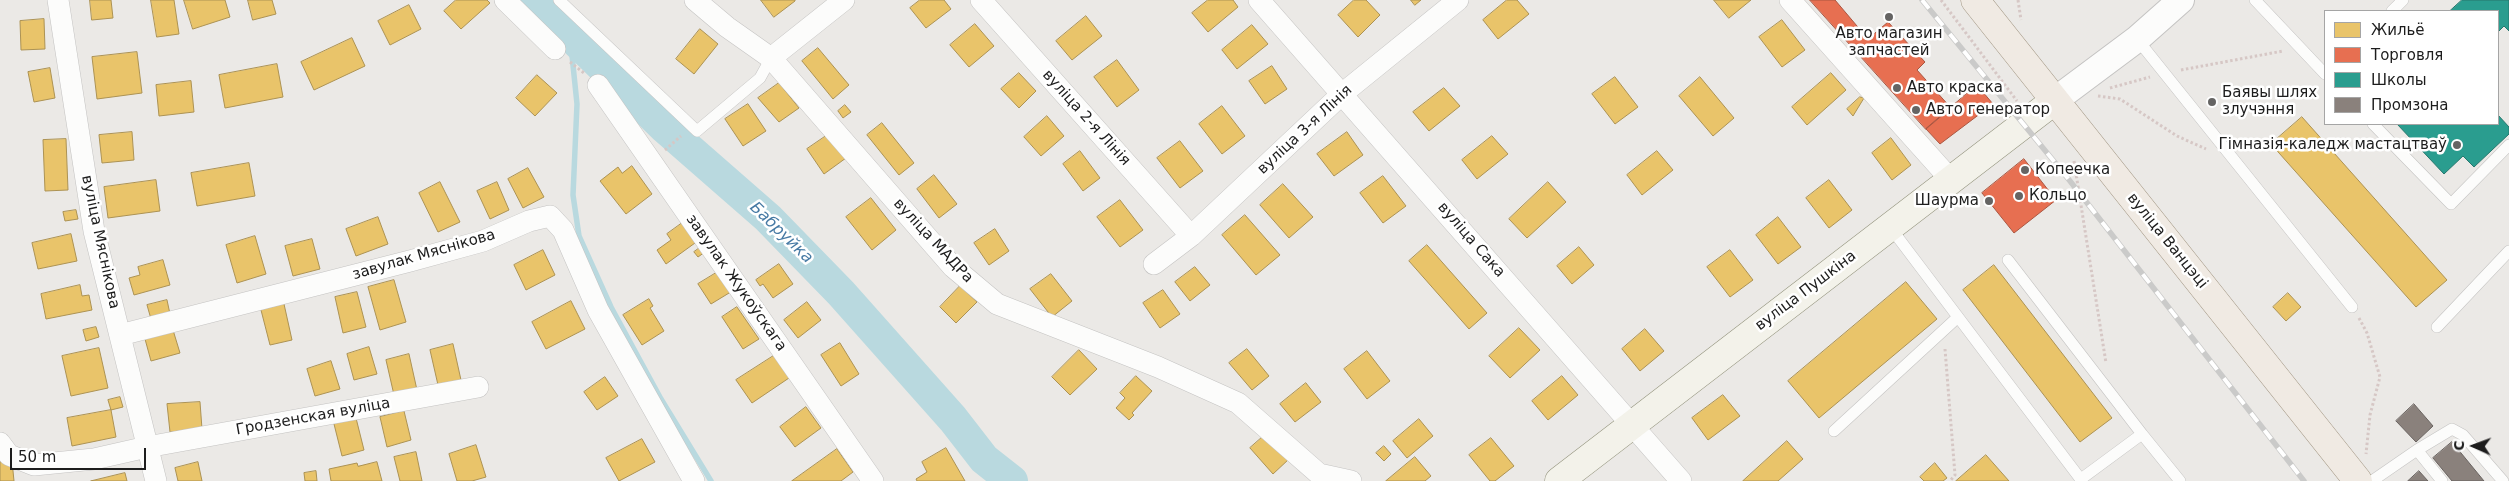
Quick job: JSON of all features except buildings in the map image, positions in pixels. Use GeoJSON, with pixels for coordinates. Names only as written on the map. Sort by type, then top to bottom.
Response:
{"type":"FeatureCollection","features":[{"type":"Feature","properties":{"kind":"main road","name":"вуліца Ванцэці"},"geometry":{"type":"LineString","coordinates":[[1975,0],[2054,101],[2362,472]]}},
{"type":"Feature","properties":{"kind":"main road","name":"вуліца Пушкіна"},"geometry":{"type":"LineString","coordinates":[[1559,481],[2054,101]]}},
{"type":"Feature","properties":{"kind":"street","name":"вуліца Мяснікова"},"geometry":{"type":"LineString","coordinates":[[58,0],[94,231],[156,481]]}},
{"type":"Feature","properties":{"kind":"street"},"geometry":{"type":"LineString","coordinates":[[505,0],[559,52]]}},
{"type":"Feature","properties":{"kind":"street","name":"вуліца МАДРа"},"geometry":{"type":"LineString","coordinates":[[694,0],[727,27],[771,58],[954,267],[996,304],[1158,368],[1238,403],[1319,474],[1351,481]]}},
{"type":"Feature","properties":{"kind":"street"},"geometry":{"type":"LineString","coordinates":[[771,58],[844,0]]}},
{"type":"Feature","properties":{"kind":"street","name":"вуліца 2-я Лінія"},"geometry":{"type":"LineString","coordinates":[[981,0],[1191,236]]}},
{"type":"Feature","properties":{"kind":"street","name":"вуліца Сака"},"geometry":{"type":"LineString","coordinates":[[1259,0],[1681,481]]}},
{"type":"Feature","properties":{"kind":"street","name":"вуліца 3-я Лінія"},"geometry":{"type":"LineString","coordinates":[[1154,264],[1191,236],[1342,94],[1458,0]]}},
{"type":"Feature","properties":{"kind":"street"},"geometry":{"type":"LineString","coordinates":[[1790,0],[1951,180]]}},
{"type":"Feature","properties":{"kind":"street"},"geometry":{"type":"LineString","coordinates":[[2054,101],[2136,39],[2181,0]]}},
{"type":"Feature","properties":{"kind":"street","name":"завулак Жукоўскага"},"geometry":{"type":"LineString","coordinates":[[591,79],[873,481]]}},
{"type":"Feature","properties":{"kind":"street","name":"завулак Мяснікова"},"geometry":{"type":"LineString","coordinates":[[120,335],[483,241],[529,221],[550,216],[563,230],[598,310],[694,481]]}},
{"type":"Feature","properties":{"kind":"street","name":"Гродзенская вуліца"},"geometry":{"type":"LineString","coordinates":[[0,443],[9,455],[34,465],[94,459],[147,447],[478,387]]}},
{"type":"Feature","properties":{"kind":"lane"},"geometry":{"type":"LineString","coordinates":[[559,0],[697,131],[760,78],[771,58]]}},
{"type":"Feature","properties":{"kind":"lane"},"geometry":{"type":"LineString","coordinates":[[2255,0],[2298,48],[2324,73]]}},
{"type":"Feature","properties":{"kind":"lane"},"geometry":{"type":"LineString","coordinates":[[2393,10],[2404,0]]}},
{"type":"Feature","properties":{"kind":"lane"},"geometry":{"type":"LineString","coordinates":[[2136,39],[2352,307]]}},
{"type":"Feature","properties":{"kind":"lane"},"geometry":{"type":"LineString","coordinates":[[2374,125],[2451,204],[2509,145]]}},
{"type":"Feature","properties":{"kind":"lane"},"geometry":{"type":"LineString","coordinates":[[1890,227],[2082,480],[2142,434]]}},
{"type":"Feature","properties":{"kind":"lane"},"geometry":{"type":"LineString","coordinates":[[2437,327],[2509,251]]}},
{"type":"Feature","properties":{"kind":"lane"},"geometry":{"type":"LineString","coordinates":[[2008,260],[2110,394],[2180,481]]}},
{"type":"Feature","properties":{"kind":"lane"},"geometry":{"type":"LineString","coordinates":[[1834,432],[1958,317]]}},
{"type":"Feature","properties":{"kind":"lane"},"geometry":{"type":"LineString","coordinates":[[2372,481],[2452,429],[2463,435],[2503,481]]}},
{"type":"Feature","properties":{"kind":"lane"},"geometry":{"type":"LineString","coordinates":[[2417,450],[2442,481]]}},
{"type":"Feature","properties":{"kind":"path"},"geometry":{"type":"LineString","coordinates":[[1941,0],[2018,102]]}},
{"type":"Feature","properties":{"kind":"path"},"geometry":{"type":"LineString","coordinates":[[2018,0],[2022,26]]}},
{"type":"Feature","properties":{"kind":"path"},"geometry":{"type":"LineString","coordinates":[[2240,166],[2177,136],[2120,99],[2094,94],[2165,73],[2298,48]]}},
{"type":"Feature","properties":{"kind":"path"},"geometry":{"type":"LineString","coordinates":[[559,52],[591,79]]}},
{"type":"Feature","properties":{"kind":"path"},"geometry":{"type":"LineString","coordinates":[[659,155],[682,134]]}},
{"type":"Feature","properties":{"kind":"path"},"geometry":{"type":"LineString","coordinates":[[2074,158],[2110,394]]}},
{"type":"Feature","properties":{"kind":"path"},"geometry":{"type":"LineString","coordinates":[[2352,307],[2367,332],[2380,377],[2370,414],[2362,472]]}},
{"type":"Feature","properties":{"kind":"path"},"geometry":{"type":"LineString","coordinates":[[1943,330],[1955,475],[1950,481]]}},
{"type":"Feature","properties":{"kind":"waterway","name":"Бабруйка"},"geometry":{"type":"LineString","coordinates":[[534,0],[665,128],[768,218],[841,293],[953,419],[984,459],[1012,481]]}},
{"type":"Feature","properties":{"kind":"waterway"},"geometry":{"type":"LineString","coordinates":[[570,36],[577,104],[573,195],[579,236],[611,307],[661,399],[711,481]]}},
{"type":"Feature","properties":{"kind":"railway"},"geometry":{"type":"LineString","coordinates":[[1922,0],[2070,181],[2304,481]]}},
{"type":"Feature","properties":{"kind":"place","name":"Авто магазин запчастей"},"geometry":{"type":"Point","coordinates":[1889,17]}},
{"type":"Feature","properties":{"kind":"place","name":"Авто краска"},"geometry":{"type":"Point","coordinates":[1897,88]}},
{"type":"Feature","properties":{"kind":"place","name":"Баявы шлях злучэння"},"geometry":{"type":"Point","coordinates":[2212,102]}},
{"type":"Feature","properties":{"kind":"place","name":"Авто генератор"},"geometry":{"type":"Point","coordinates":[1916,110]}},
{"type":"Feature","properties":{"kind":"place","name":"Гімназія-каледж мастацтваў"},"geometry":{"type":"Point","coordinates":[2457,145]}},
{"type":"Feature","properties":{"kind":"place","name":"Копеечка"},"geometry":{"type":"Point","coordinates":[2025,170]}},
{"type":"Feature","properties":{"kind":"place","name":"Кольцо"},"geometry":{"type":"Point","coordinates":[2019,196]}},
{"type":"Feature","properties":{"kind":"place","name":"Шаурма"},"geometry":{"type":"Point","coordinates":[1989,201]}}]}
